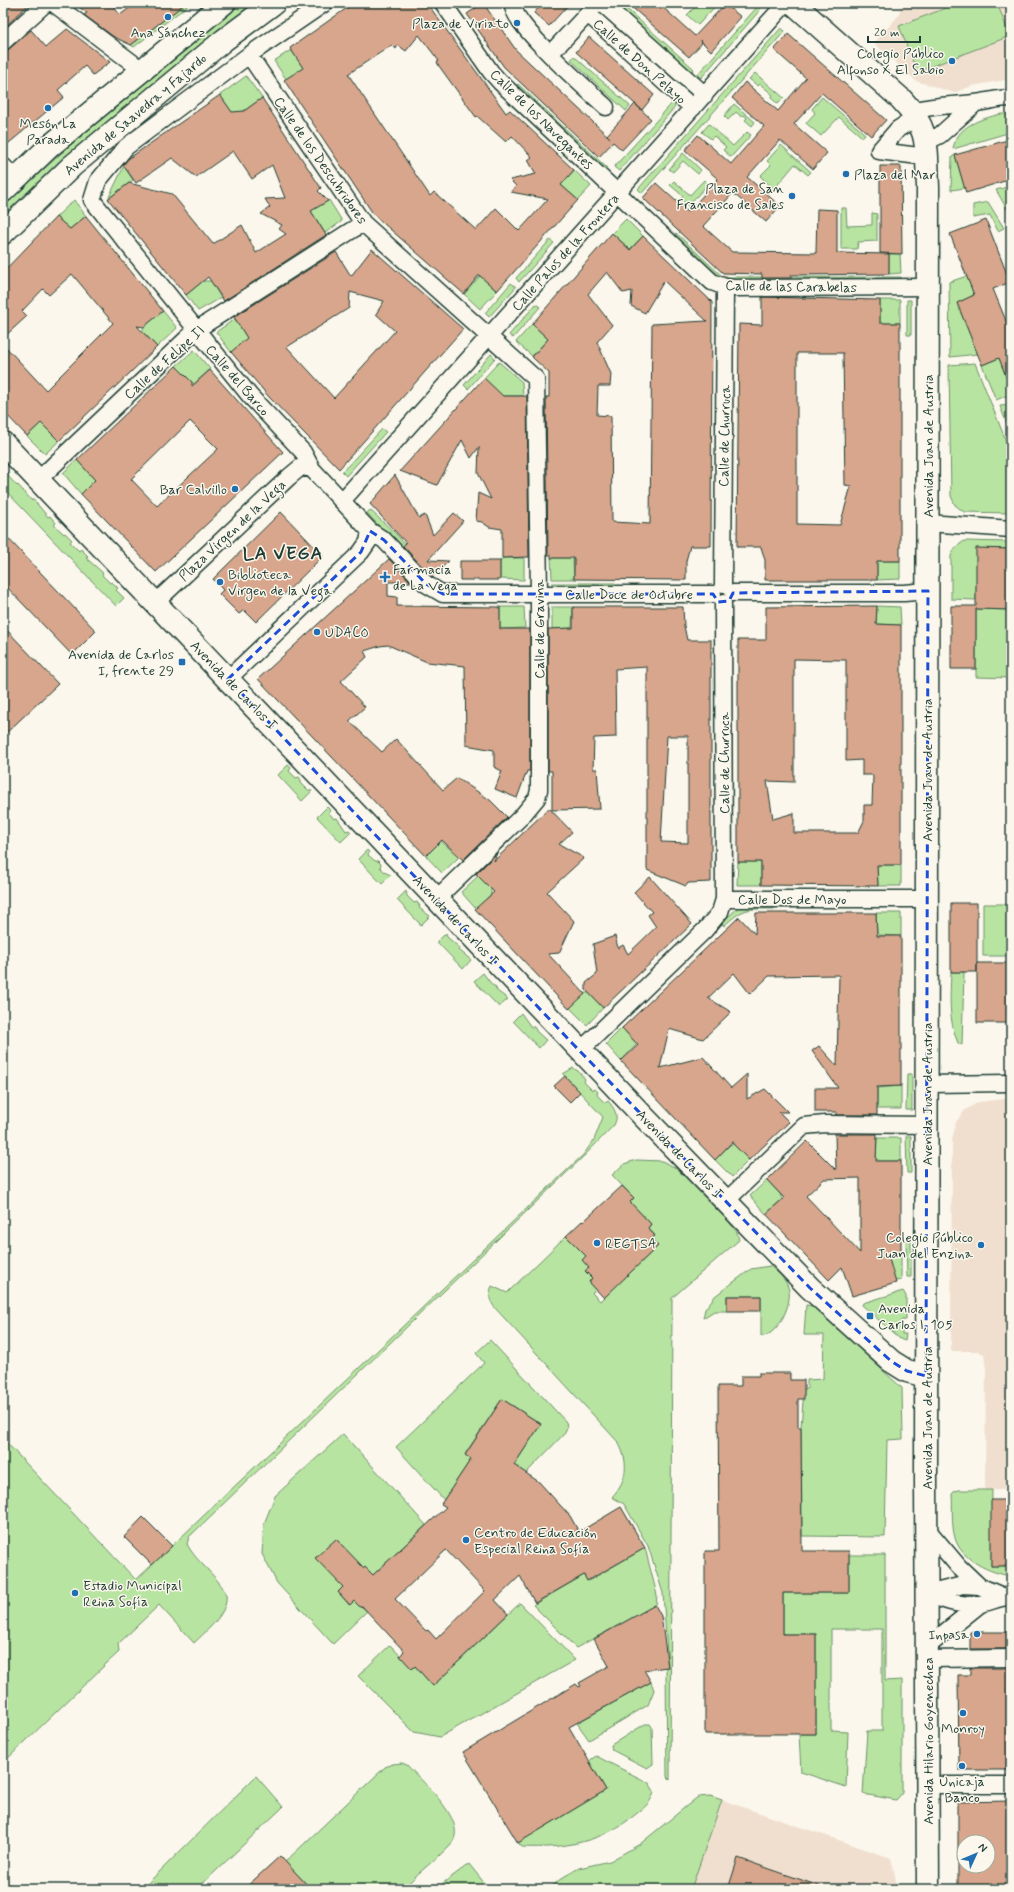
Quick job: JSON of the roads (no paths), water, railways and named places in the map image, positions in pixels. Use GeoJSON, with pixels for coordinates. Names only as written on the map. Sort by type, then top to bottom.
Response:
{"type":"FeatureCollection","features":[{"type":"Feature","properties":{"kind":"main road","name":"Avenida de Saavedra y Fajardo"},"geometry":{"type":"LineString","coordinates":[[7,179],[50,146],[224,3]]}},
{"type":"Feature","properties":{"kind":"main road","name":"Avenida de Saavedra y Fajardo"},"geometry":{"type":"LineString","coordinates":[[3,233],[72,166],[224,40],[274,3]]}},
{"type":"Feature","properties":{"kind":"main road","name":"Avenida Juan de Austria"},"geometry":{"type":"LineString","coordinates":[[794,3],[901,99],[915,114],[923,128],[926,150],[928,287],[927,1594]]}},
{"type":"Feature","properties":{"kind":"main road","name":"Avenida de Carlos I"},"geometry":{"type":"LineString","coordinates":[[3,443],[156,602],[580,1051],[810,1288],[891,1361],[906,1371],[926,1376]]}},
{"type":"Feature","properties":{"kind":"main road","name":"Avenida Hilario Goyenechea"},"geometry":{"type":"LineString","coordinates":[[927,1594],[928,1889]]}},
{"type":"Feature","properties":{"kind":"street"},"geometry":{"type":"LineString","coordinates":[[3,42],[46,3]]}},
{"type":"Feature","properties":{"kind":"street"},"geometry":{"type":"LineString","coordinates":[[53,3],[142,70]]}},
{"type":"Feature","properties":{"kind":"street","name":"Avenida de Saavedra y Fajardo"},"geometry":{"type":"LineString","coordinates":[[92,200],[98,181],[126,146],[249,55],[325,3]]}},
{"type":"Feature","properties":{"kind":"street","name":"Calle de los Navegantes"},"geometry":{"type":"LineString","coordinates":[[443,3],[491,72],[500,82],[618,192]]}},
{"type":"Feature","properties":{"kind":"street"},"geometry":{"type":"LineString","coordinates":[[512,3],[513,10],[528,32],[606,107]]}},
{"type":"Feature","properties":{"kind":"street","name":"Calle Palos de la Frontera"},"geometry":{"type":"LineString","coordinates":[[342,501],[786,3]]}},
{"type":"Feature","properties":{"kind":"street"},"geometry":{"type":"LineString","coordinates":[[550,54],[596,7]]}},
{"type":"Feature","properties":{"kind":"street","name":"Calle de Don Pelayo"},"geometry":{"type":"LineString","coordinates":[[596,7],[705,95]]}},
{"type":"Feature","properties":{"kind":"street","name":"Calle de Don Pelayo"},"geometry":{"type":"LineString","coordinates":[[596,7],[693,108]]}},
{"type":"Feature","properties":{"kind":"street","name":"Calle de los Descubridores"},"geometry":{"type":"LineString","coordinates":[[249,55],[363,223],[490,336]]}},
{"type":"Feature","properties":{"kind":"street"},"geometry":{"type":"LineString","coordinates":[[976,103],[940,135],[926,150],[879,151],[898,129],[915,114],[931,106],[976,103],[996,98],[1011,98]]}},
{"type":"Feature","properties":{"kind":"street","name":"Calle de las Carabelas"},"geometry":{"type":"LineString","coordinates":[[618,192],[712,282],[725,287],[928,287]]}},
{"type":"Feature","properties":{"kind":"street","name":"Calle del Barco"},"geometry":{"type":"LineString","coordinates":[[92,200],[250,396],[303,452],[312,469],[342,501]]}},
{"type":"Feature","properties":{"kind":"street","name":"Calle de Felipe II"},"geometry":{"type":"LineString","coordinates":[[38,480],[196,330],[363,223]]}},
{"type":"Feature","properties":{"kind":"street","name":"Calle de Churruca"},"geometry":{"type":"LineString","coordinates":[[724,899],[723,594],[725,287]]}},
{"type":"Feature","properties":{"kind":"street","name":"Calle de Gravina"},"geometry":{"type":"LineString","coordinates":[[436,899],[522,816],[537,798],[539,790],[539,594],[536,379],[490,336]]}},
{"type":"Feature","properties":{"kind":"street","name":"Plaza Virgen de la Vega"},"geometry":{"type":"LineString","coordinates":[[156,602],[288,477],[300,467],[312,469]]}},
{"type":"Feature","properties":{"kind":"street","name":"Calle Doce de Octubre"},"geometry":{"type":"LineString","coordinates":[[342,501],[370,530],[384,540],[426,584],[443,594],[904,593],[928,591]]}},
{"type":"Feature","properties":{"kind":"street"},"geometry":{"type":"LineString","coordinates":[[928,523],[1011,529]]}},
{"type":"Feature","properties":{"kind":"street"},"geometry":{"type":"LineString","coordinates":[[228,679],[361,552],[368,542],[370,530]]}},
{"type":"Feature","properties":{"kind":"street","name":"Calle Dos de Mayo"},"geometry":{"type":"LineString","coordinates":[[580,1051],[705,930],[720,912],[724,899],[928,899]]}},
{"type":"Feature","properties":{"kind":"street"},"geometry":{"type":"LineString","coordinates":[[927,1084],[1011,1083]]}},
{"type":"Feature","properties":{"kind":"street"},"geometry":{"type":"LineString","coordinates":[[726,1201],[804,1126],[825,1124],[928,1125]]}},
{"type":"Feature","properties":{"kind":"street"},"geometry":{"type":"LineString","coordinates":[[926,1528],[959,1568],[979,1586]]}},
{"type":"Feature","properties":{"kind":"street"},"geometry":{"type":"LineString","coordinates":[[927,1594],[963,1585],[979,1586],[1008,1597]]}},
{"type":"Feature","properties":{"kind":"street"},"geometry":{"type":"LineString","coordinates":[[927,1594],[951,1603],[979,1604],[1008,1597]]}},
{"type":"Feature","properties":{"kind":"street"},"geometry":{"type":"LineString","coordinates":[[928,1653],[979,1604]]}},
{"type":"Feature","properties":{"kind":"street"},"geometry":{"type":"LineString","coordinates":[[928,1653],[1011,1658]]}},
{"type":"Feature","properties":{"kind":"street"},"geometry":{"type":"LineString","coordinates":[[927,1785],[1011,1785]]}},
{"type":"Feature","properties":{"kind":"place","name":"Ana Sánchez"},"geometry":{"type":"Point","coordinates":[168,17]}},
{"type":"Feature","properties":{"kind":"place","name":"Plaza de Viriato"},"geometry":{"type":"Point","coordinates":[517,23]}},
{"type":"Feature","properties":{"kind":"place","name":"Colegio Público Alfonso X El Sabio"},"geometry":{"type":"Point","coordinates":[952,61]}},
{"type":"Feature","properties":{"kind":"place","name":"Mesón La Parada"},"geometry":{"type":"Point","coordinates":[48,108]}},
{"type":"Feature","properties":{"kind":"place","name":"Plaza del Mar"},"geometry":{"type":"Point","coordinates":[846,174]}},
{"type":"Feature","properties":{"kind":"place","name":"Plaza de San Francisco de Sales"},"geometry":{"type":"Point","coordinates":[792,196]}},
{"type":"Feature","properties":{"kind":"place","name":"Bar Calvillo"},"geometry":{"type":"Point","coordinates":[235,489]}},
{"type":"Feature","properties":{"kind":"place","name":"Farmacia de La Vega"},"geometry":{"type":"Point","coordinates":[385,577]}},
{"type":"Feature","properties":{"kind":"place","name":"Biblioteca Virgen de la Vega"},"geometry":{"type":"Point","coordinates":[220,582]}},
{"type":"Feature","properties":{"kind":"place","name":"UDACO"},"geometry":{"type":"Point","coordinates":[317,632]}},
{"type":"Feature","properties":{"kind":"place","name":"Avenida de Carlos I, frente 29"},"geometry":{"type":"Point","coordinates":[182,662]}},
{"type":"Feature","properties":{"kind":"place","name":"REGTSA"},"geometry":{"type":"Point","coordinates":[597,1243]}},
{"type":"Feature","properties":{"kind":"place","name":"Colegio Público Juan del Enzina"},"geometry":{"type":"Point","coordinates":[981,1245]}},
{"type":"Feature","properties":{"kind":"place","name":"Avenida Carlos I, 105"},"geometry":{"type":"Point","coordinates":[870,1316]}},
{"type":"Feature","properties":{"kind":"place","name":"Centro de Educación Especial Reina Sofía"},"geometry":{"type":"Point","coordinates":[466,1540]}},
{"type":"Feature","properties":{"kind":"place","name":"Estadio Municipal Reina Sofía"},"geometry":{"type":"Point","coordinates":[75,1593]}},
{"type":"Feature","properties":{"kind":"place","name":"Inpasa"},"geometry":{"type":"Point","coordinates":[977,1634]}},
{"type":"Feature","properties":{"kind":"place","name":"Monroy"},"geometry":{"type":"Point","coordinates":[963,1713]}},
{"type":"Feature","properties":{"kind":"place","name":"Unicaja Banco"},"geometry":{"type":"Point","coordinates":[962,1766]}},
{"type":"Feature","properties":{"kind":"district","name":"LA VEGA"},"geometry":{"type":"Point","coordinates":[283,553]}}]}
